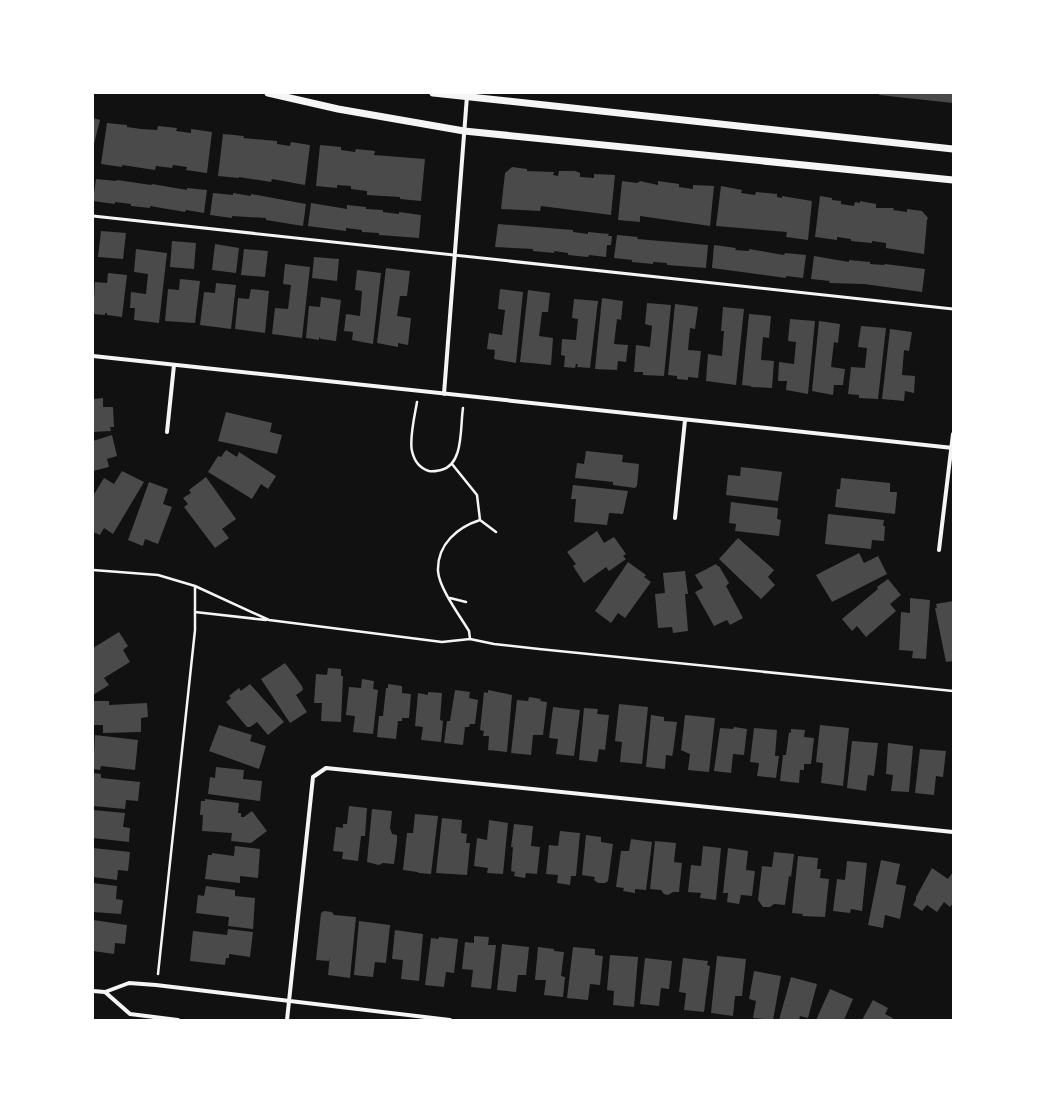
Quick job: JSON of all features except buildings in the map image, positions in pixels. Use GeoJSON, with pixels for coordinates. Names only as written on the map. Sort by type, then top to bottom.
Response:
{"type":"FeatureCollection","features":[{"type":"Feature","properties":{"kind":"street"},"geometry":{"type":"LineString","coordinates":[[268,93],[338,109],[464,131],[953,180]]}},
{"type":"Feature","properties":{"kind":"street"},"geometry":{"type":"LineString","coordinates":[[433,93],[467,95],[953,149]]}},
{"type":"Feature","properties":{"kind":"street"},"geometry":{"type":"LineString","coordinates":[[444,394],[467,95]]}},
{"type":"Feature","properties":{"kind":"street"},"geometry":{"type":"LineString","coordinates":[[93,356],[952,448]]}},
{"type":"Feature","properties":{"kind":"street"},"geometry":{"type":"LineString","coordinates":[[168,432],[174,365]]}},
{"type":"Feature","properties":{"kind":"street"},"geometry":{"type":"LineString","coordinates":[[675,518],[685,420]]}},
{"type":"Feature","properties":{"kind":"street"},"geometry":{"type":"LineString","coordinates":[[938,550],[953,434]]}},
{"type":"Feature","properties":{"kind":"street"},"geometry":{"type":"LineString","coordinates":[[286,1020],[314,777],[326,768],[953,832]]}},
{"type":"Feature","properties":{"kind":"street"},"geometry":{"type":"LineString","coordinates":[[93,991],[105,992],[129,983],[156,985],[288,1002],[450,1020]]}},
{"type":"Feature","properties":{"kind":"street"},"geometry":{"type":"LineString","coordinates":[[105,992],[130,1014],[178,1020]]}},
{"type":"Feature","properties":{"kind":"lane"},"geometry":{"type":"LineString","coordinates":[[93,216],[953,309]]}},
{"type":"Feature","properties":{"kind":"path"},"geometry":{"type":"LineString","coordinates":[[418,391],[412,449],[416,462],[427,470],[433,472],[445,469],[452,464],[457,454],[464,396]]}},
{"type":"Feature","properties":{"kind":"path"},"geometry":{"type":"LineString","coordinates":[[452,464],[477,495],[480,520],[496,532]]}},
{"type":"Feature","properties":{"kind":"path"},"geometry":{"type":"LineString","coordinates":[[470,639],[469,631],[443,586],[438,570],[442,552],[451,535],[466,524],[480,520]]}},
{"type":"Feature","properties":{"kind":"path"},"geometry":{"type":"LineString","coordinates":[[93,570],[158,575],[194,586],[269,620]]}},
{"type":"Feature","properties":{"kind":"path"},"geometry":{"type":"LineString","coordinates":[[156,985],[196,630],[194,586]]}},
{"type":"Feature","properties":{"kind":"path"},"geometry":{"type":"LineString","coordinates":[[450,598],[466,602]]}},
{"type":"Feature","properties":{"kind":"path"},"geometry":{"type":"LineString","coordinates":[[195,612],[442,642],[470,639],[494,644],[539,649],[953,691]]}}]}
